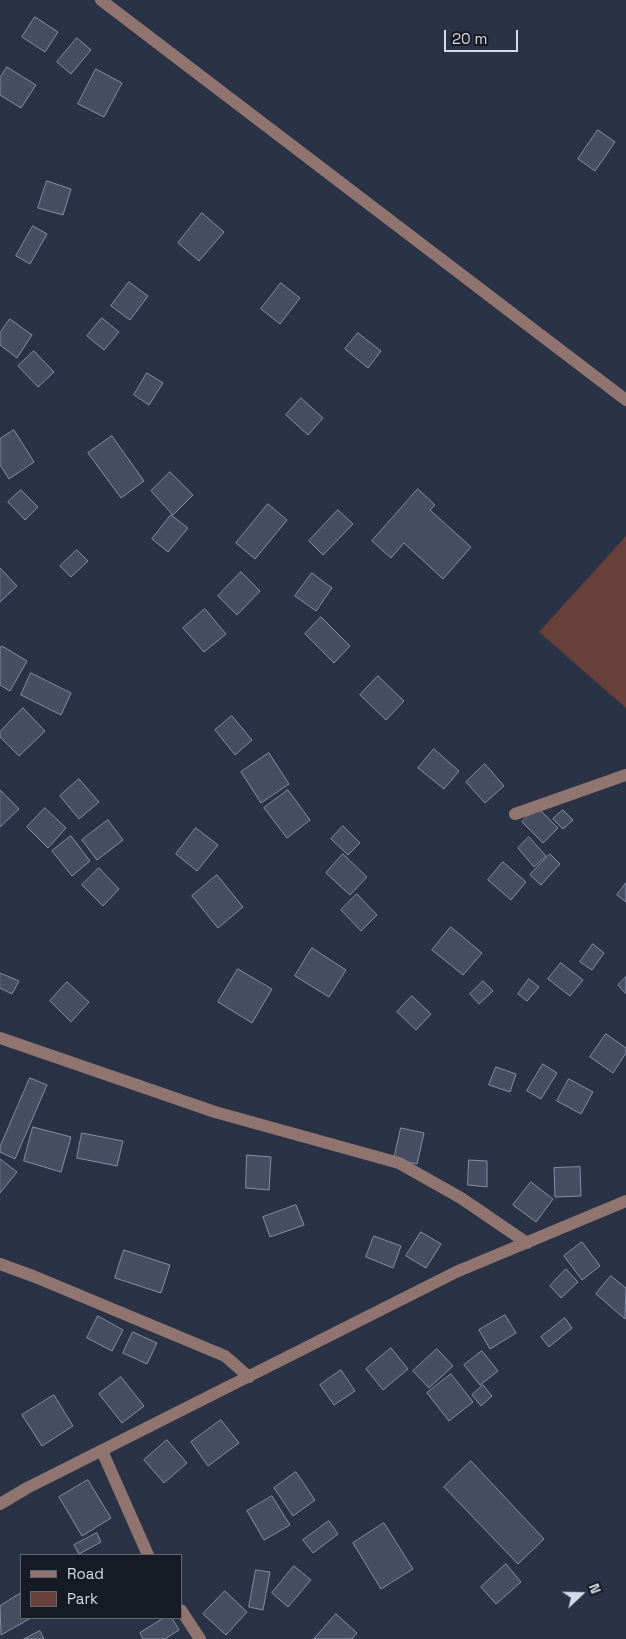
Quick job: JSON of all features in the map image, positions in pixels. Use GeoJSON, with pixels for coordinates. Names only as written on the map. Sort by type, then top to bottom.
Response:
{"type":"FeatureCollection","features":[{"type":"Feature","properties":{"kind":"street"},"geometry":{"type":"LineString","coordinates":[[101,0],[626,400]]}},
{"type":"Feature","properties":{"kind":"street"},"geometry":{"type":"LineString","coordinates":[[514,814],[626,776]]}},
{"type":"Feature","properties":{"kind":"street"},"geometry":{"type":"LineString","coordinates":[[0,1038],[216,1112],[399,1163],[461,1198],[527,1243]]}},
{"type":"Feature","properties":{"kind":"street"},"geometry":{"type":"LineString","coordinates":[[0,1504],[28,1488],[456,1272],[626,1201]]}},
{"type":"Feature","properties":{"kind":"street"},"geometry":{"type":"LineString","coordinates":[[0,1264],[225,1356],[249,1376]]}},
{"type":"Feature","properties":{"kind":"street"},"geometry":{"type":"LineString","coordinates":[[102,1451],[148,1554]]}},
{"type":"Feature","properties":{"kind":"street"},"geometry":{"type":"LineString","coordinates":[[182,1612],[200,1639]]}},
{"type":"Feature","properties":{"kind":"green space"},"geometry":{"type":"Polygon","coordinates":[[[626,536],[626,708],[539,632],[626,536]]]}},
{"type":"Feature","properties":{"kind":"building"},"geometry":{"type":"Polygon","coordinates":[[[35,17],[58,32],[45,52],[22,37],[35,17]]]}},
{"type":"Feature","properties":{"kind":"building"},"geometry":{"type":"Polygon","coordinates":[[[77,38],[91,50],[71,74],[57,62],[77,38]]]}},
{"type":"Feature","properties":{"kind":"building"},"geometry":{"type":"Polygon","coordinates":[[[7,67],[36,85],[21,108],[0,95],[0,78],[7,67]]]}},
{"type":"Feature","properties":{"kind":"building"},"geometry":{"type":"Polygon","coordinates":[[[96,69],[122,83],[104,117],[78,104],[96,69]]]}},
{"type":"Feature","properties":{"kind":"building"},"geometry":{"type":"Polygon","coordinates":[[[598,130],[615,142],[595,171],[578,159],[598,130]]]}},
{"type":"Feature","properties":{"kind":"building"},"geometry":{"type":"Polygon","coordinates":[[[47,181],[71,189],[63,215],[38,208],[47,181]]]}},
{"type":"Feature","properties":{"kind":"building"},"geometry":{"type":"Polygon","coordinates":[[[202,213],[224,232],[199,261],[178,243],[202,213]]]}},
{"type":"Feature","properties":{"kind":"building"},"geometry":{"type":"Polygon","coordinates":[[[33,226],[47,234],[30,264],[16,256],[33,226]]]}},
{"type":"Feature","properties":{"kind":"building"},"geometry":{"type":"Polygon","coordinates":[[[129,282],[148,296],[130,320],[111,306],[129,282]]]}},
{"type":"Feature","properties":{"kind":"building"},"geometry":{"type":"Polygon","coordinates":[[[281,283],[300,298],[280,324],[261,309],[281,283]]]}},
{"type":"Feature","properties":{"kind":"building"},"geometry":{"type":"Polygon","coordinates":[[[102,318],[119,332],[104,350],[87,336],[102,318]]]}},
{"type":"Feature","properties":{"kind":"building"},"geometry":{"type":"Polygon","coordinates":[[[10,319],[32,335],[17,358],[0,345],[0,333],[10,319]]]}},
{"type":"Feature","properties":{"kind":"building"},"geometry":{"type":"Polygon","coordinates":[[[358,333],[381,351],[368,368],[345,349],[358,333]]]}},
{"type":"Feature","properties":{"kind":"building"},"geometry":{"type":"Polygon","coordinates":[[[34,351],[54,372],[38,387],[18,366],[34,351]]]}},
{"type":"Feature","properties":{"kind":"building"},"geometry":{"type":"Polygon","coordinates":[[[147,373],[163,383],[149,405],[134,395],[147,373]]]}},
{"type":"Feature","properties":{"kind":"building"},"geometry":{"type":"Polygon","coordinates":[[[301,398],[323,418],[308,435],[286,415],[301,398]]]}},
{"type":"Feature","properties":{"kind":"building"},"geometry":{"type":"Polygon","coordinates":[[[14,430],[34,462],[9,479],[0,465],[0,439],[14,430]]]}},
{"type":"Feature","properties":{"kind":"building"},"geometry":{"type":"Polygon","coordinates":[[[112,436],[144,481],[121,498],[88,453],[112,436]]]}},
{"type":"Feature","properties":{"kind":"building"},"geometry":{"type":"Polygon","coordinates":[[[170,472],[193,495],[173,515],[151,491],[170,472]]]}},
{"type":"Feature","properties":{"kind":"building"},"geometry":{"type":"Polygon","coordinates":[[[418,489],[435,505],[430,510],[471,547],[443,579],[404,543],[391,558],[372,541],[418,489]]]}},
{"type":"Feature","properties":{"kind":"building"},"geometry":{"type":"Polygon","coordinates":[[[21,490],[38,507],[25,520],[8,502],[21,490]]]}},
{"type":"Feature","properties":{"kind":"building"},"geometry":{"type":"Polygon","coordinates":[[[268,504],[287,520],[255,559],[236,543],[268,504]]]}},
{"type":"Feature","properties":{"kind":"building"},"geometry":{"type":"Polygon","coordinates":[[[338,510],[353,524],[323,555],[309,541],[338,510]]]}},
{"type":"Feature","properties":{"kind":"building"},"geometry":{"type":"Polygon","coordinates":[[[171,515],[188,528],[168,552],[152,539],[171,515]]]}},
{"type":"Feature","properties":{"kind":"building"},"geometry":{"type":"Polygon","coordinates":[[[77,550],[88,561],[71,577],[60,566],[77,550]]]}},
{"type":"Feature","properties":{"kind":"building"},"geometry":{"type":"Polygon","coordinates":[[[0,568],[17,586],[0,602],[0,568]]]}},
{"type":"Feature","properties":{"kind":"building"},"geometry":{"type":"Polygon","coordinates":[[[241,572],[260,591],[237,615],[218,596],[241,572]]]}},
{"type":"Feature","properties":{"kind":"building"},"geometry":{"type":"Polygon","coordinates":[[[312,573],[332,588],[316,611],[295,596],[312,573]]]}},
{"type":"Feature","properties":{"kind":"building"},"geometry":{"type":"Polygon","coordinates":[[[205,609],[226,634],[204,652],[183,628],[205,609]]]}},
{"type":"Feature","properties":{"kind":"building"},"geometry":{"type":"Polygon","coordinates":[[[321,617],[350,646],[334,663],[305,634],[321,617]]]}},
{"type":"Feature","properties":{"kind":"building"},"geometry":{"type":"Polygon","coordinates":[[[2,646],[27,661],[10,691],[0,685],[0,649],[2,646]]]}},
{"type":"Feature","properties":{"kind":"building"},"geometry":{"type":"Polygon","coordinates":[[[31,673],[71,693],[61,715],[21,695],[31,673]]]}},
{"type":"Feature","properties":{"kind":"building"},"geometry":{"type":"Polygon","coordinates":[[[378,676],[404,701],[386,720],[360,695],[378,676]]]}},
{"type":"Feature","properties":{"kind":"building"},"geometry":{"type":"Polygon","coordinates":[[[23,708],[45,731],[19,756],[0,737],[0,732],[23,708]]]}},
{"type":"Feature","properties":{"kind":"building"},"geometry":{"type":"Polygon","coordinates":[[[232,716],[252,740],[235,755],[215,730],[232,716]]]}},
{"type":"Feature","properties":{"kind":"building"},"geometry":{"type":"Polygon","coordinates":[[[434,749],[459,771],[444,789],[418,768],[434,749]]]}},
{"type":"Feature","properties":{"kind":"building"},"geometry":{"type":"Polygon","coordinates":[[[269,753],[289,784],[261,803],[241,772],[269,753]]]}},
{"type":"Feature","properties":{"kind":"building"},"geometry":{"type":"Polygon","coordinates":[[[485,764],[504,786],[485,803],[466,782],[485,764]]]}},
{"type":"Feature","properties":{"kind":"building"},"geometry":{"type":"Polygon","coordinates":[[[79,779],[99,802],[79,819],[60,796],[79,779]]]}},
{"type":"Feature","properties":{"kind":"building"},"geometry":{"type":"Polygon","coordinates":[[[0,790],[19,809],[0,827],[0,790]]]}},
{"type":"Feature","properties":{"kind":"building"},"geometry":{"type":"Polygon","coordinates":[[[288,790],[310,820],[287,838],[264,808],[288,790]]]}},
{"type":"Feature","properties":{"kind":"building"},"geometry":{"type":"Polygon","coordinates":[[[537,807],[558,828],[543,843],[522,822],[537,807]]]}},
{"type":"Feature","properties":{"kind":"building"},"geometry":{"type":"Polygon","coordinates":[[[45,808],[66,828],[48,848],[27,827],[45,808]]]}},
{"type":"Feature","properties":{"kind":"building"},"geometry":{"type":"Polygon","coordinates":[[[563,810],[573,820],[563,829],[553,819],[563,810]]]}},
{"type":"Feature","properties":{"kind":"building"},"geometry":{"type":"Polygon","coordinates":[[[108,820],[123,840],[97,860],[82,840],[108,820]]]}},
{"type":"Feature","properties":{"kind":"building"},"geometry":{"type":"Polygon","coordinates":[[[343,826],[360,843],[348,855],[331,839],[343,826]]]}},
{"type":"Feature","properties":{"kind":"building"},"geometry":{"type":"Polygon","coordinates":[[[196,828],[218,845],[197,871],[176,854],[196,828]]]}},
{"type":"Feature","properties":{"kind":"building"},"geometry":{"type":"Polygon","coordinates":[[[71,836],[90,861],[72,876],[52,851],[71,836]]]}},
{"type":"Feature","properties":{"kind":"building"},"geometry":{"type":"Polygon","coordinates":[[[529,837],[546,856],[534,867],[518,848],[529,837]]]}},
{"type":"Feature","properties":{"kind":"building"},"geometry":{"type":"Polygon","coordinates":[[[343,854],[367,877],[350,895],[326,873],[343,854]]]}},
{"type":"Feature","properties":{"kind":"building"},"geometry":{"type":"Polygon","coordinates":[[[550,854],[560,864],[541,885],[530,875],[550,854]]]}},
{"type":"Feature","properties":{"kind":"building"},"geometry":{"type":"Polygon","coordinates":[[[503,862],[526,882],[511,900],[488,880],[503,862]]]}},
{"type":"Feature","properties":{"kind":"building"},"geometry":{"type":"Polygon","coordinates":[[[99,868],[119,889],[103,906],[82,885],[99,868]]]}},
{"type":"Feature","properties":{"kind":"building"},"geometry":{"type":"Polygon","coordinates":[[[217,875],[243,907],[218,928],[192,896],[217,875]]]}},
{"type":"Feature","properties":{"kind":"building"},"geometry":{"type":"Polygon","coordinates":[[[626,883],[626,902],[617,895],[626,883]]]}},
{"type":"Feature","properties":{"kind":"building"},"geometry":{"type":"Polygon","coordinates":[[[357,894],[377,915],[361,931],[341,910],[357,894]]]}},
{"type":"Feature","properties":{"kind":"building"},"geometry":{"type":"Polygon","coordinates":[[[451,927],[482,953],[463,975],[432,950],[451,927]]]}},
{"type":"Feature","properties":{"kind":"building"},"geometry":{"type":"Polygon","coordinates":[[[593,944],[604,953],[592,970],[580,962],[593,944]]]}},
{"type":"Feature","properties":{"kind":"building"},"geometry":{"type":"Polygon","coordinates":[[[312,948],[346,970],[329,997],[295,976],[312,948]]]}},
{"type":"Feature","properties":{"kind":"building"},"geometry":{"type":"Polygon","coordinates":[[[561,963],[583,980],[570,996],[548,979],[561,963]]]}},
{"type":"Feature","properties":{"kind":"building"},"geometry":{"type":"Polygon","coordinates":[[[238,969],[272,989],[252,1023],[218,1002],[238,969]]]}},
{"type":"Feature","properties":{"kind":"building"},"geometry":{"type":"Polygon","coordinates":[[[0,973],[19,981],[12,994],[0,988],[0,973]]]}},
{"type":"Feature","properties":{"kind":"building"},"geometry":{"type":"Polygon","coordinates":[[[626,977],[626,994],[618,985],[626,977]]]}},
{"type":"Feature","properties":{"kind":"building"},"geometry":{"type":"Polygon","coordinates":[[[529,979],[539,987],[527,1001],[518,994],[529,979]]]}},
{"type":"Feature","properties":{"kind":"building"},"geometry":{"type":"Polygon","coordinates":[[[483,981],[493,991],[479,1004],[470,994],[483,981]]]}},
{"type":"Feature","properties":{"kind":"building"},"geometry":{"type":"Polygon","coordinates":[[[67,982],[89,1002],[71,1022],[50,1001],[67,982]]]}},
{"type":"Feature","properties":{"kind":"building"},"geometry":{"type":"Polygon","coordinates":[[[412,996],[431,1014],[416,1030],[397,1012],[412,996]]]}},
{"type":"Feature","properties":{"kind":"building"},"geometry":{"type":"Polygon","coordinates":[[[606,1034],[626,1048],[626,1053],[613,1073],[590,1057],[606,1034]]]}},
{"type":"Feature","properties":{"kind":"building"},"geometry":{"type":"Polygon","coordinates":[[[543,1064],[557,1073],[541,1099],[527,1091],[543,1064]]]}},
{"type":"Feature","properties":{"kind":"building"},"geometry":{"type":"Polygon","coordinates":[[[496,1067],[516,1074],[510,1092],[489,1085],[496,1067]]]}},
{"type":"Feature","properties":{"kind":"building"},"geometry":{"type":"Polygon","coordinates":[[[30,1078],[47,1085],[15,1159],[0,1152],[0,1147],[30,1078]]]}},
{"type":"Feature","properties":{"kind":"building"},"geometry":{"type":"Polygon","coordinates":[[[569,1079],[593,1092],[581,1114],[557,1101],[569,1079]]]}},
{"type":"Feature","properties":{"kind":"building"},"geometry":{"type":"Polygon","coordinates":[[[33,1127],[71,1137],[61,1172],[24,1161],[33,1127]]]}},
{"type":"Feature","properties":{"kind":"building"},"geometry":{"type":"Polygon","coordinates":[[[401,1128],[424,1133],[417,1164],[394,1159],[401,1128]]]}},
{"type":"Feature","properties":{"kind":"building"},"geometry":{"type":"Polygon","coordinates":[[[82,1133],[123,1141],[117,1166],[77,1158],[82,1133]]]}},
{"type":"Feature","properties":{"kind":"building"},"geometry":{"type":"Polygon","coordinates":[[[247,1155],[271,1157],[269,1190],[246,1188],[247,1155]]]}},
{"type":"Feature","properties":{"kind":"building"},"geometry":{"type":"Polygon","coordinates":[[[0,1159],[17,1172],[0,1193],[0,1159]]]}},
{"type":"Feature","properties":{"kind":"building"},"geometry":{"type":"Polygon","coordinates":[[[469,1160],[487,1161],[487,1187],[468,1185],[469,1160]]]}},
{"type":"Feature","properties":{"kind":"building"},"geometry":{"type":"Polygon","coordinates":[[[580,1167],[581,1196],[555,1197],[554,1168],[580,1167]]]}},
{"type":"Feature","properties":{"kind":"building"},"geometry":{"type":"Polygon","coordinates":[[[531,1182],[553,1199],[536,1222],[513,1205],[531,1182]]]}},
{"type":"Feature","properties":{"kind":"building"},"geometry":{"type":"Polygon","coordinates":[[[296,1205],[304,1225],[270,1237],[263,1217],[296,1205]]]}},
{"type":"Feature","properties":{"kind":"building"},"geometry":{"type":"Polygon","coordinates":[[[421,1232],[441,1244],[426,1268],[406,1256],[421,1232]]]}},
{"type":"Feature","properties":{"kind":"building"},"geometry":{"type":"Polygon","coordinates":[[[374,1236],[401,1246],[393,1268],[366,1257],[374,1236]]]}},
{"type":"Feature","properties":{"kind":"building"},"geometry":{"type":"Polygon","coordinates":[[[582,1242],[600,1266],[582,1280],[564,1256],[582,1242]]]}},
{"type":"Feature","properties":{"kind":"building"},"geometry":{"type":"Polygon","coordinates":[[[124,1250],[170,1265],[161,1293],[115,1278],[124,1250]]]}},
{"type":"Feature","properties":{"kind":"building"},"geometry":{"type":"Polygon","coordinates":[[[566,1269],[578,1282],[561,1298],[550,1286],[566,1269]]]}},
{"type":"Feature","properties":{"kind":"building"},"geometry":{"type":"Polygon","coordinates":[[[611,1276],[626,1288],[625,1319],[596,1294],[611,1276]]]}},
{"type":"Feature","properties":{"kind":"building"},"geometry":{"type":"Polygon","coordinates":[[[505,1315],[516,1333],[490,1349],[479,1330],[505,1315]]]}},
{"type":"Feature","properties":{"kind":"building"},"geometry":{"type":"Polygon","coordinates":[[[98,1316],[123,1330],[112,1351],[87,1338],[98,1316]]]}},
{"type":"Feature","properties":{"kind":"building"},"geometry":{"type":"Polygon","coordinates":[[[565,1318],[572,1328],[549,1347],[541,1337],[565,1318]]]}},
{"type":"Feature","properties":{"kind":"building"},"geometry":{"type":"Polygon","coordinates":[[[133,1332],[157,1343],[147,1364],[123,1353],[133,1332]]]}},
{"type":"Feature","properties":{"kind":"building"},"geometry":{"type":"Polygon","coordinates":[[[391,1348],[408,1369],[383,1390],[366,1369],[391,1348]]]}},
{"type":"Feature","properties":{"kind":"building"},"geometry":{"type":"Polygon","coordinates":[[[437,1349],[453,1366],[429,1388],[413,1371],[437,1349]]]}},
{"type":"Feature","properties":{"kind":"building"},"geometry":{"type":"Polygon","coordinates":[[[482,1351],[498,1371],[480,1385],[464,1365],[482,1351]]]}},
{"type":"Feature","properties":{"kind":"building"},"geometry":{"type":"Polygon","coordinates":[[[341,1370],[355,1391],[334,1405],[320,1385],[341,1370]]]}},
{"type":"Feature","properties":{"kind":"building"},"geometry":{"type":"Polygon","coordinates":[[[451,1374],[473,1402],[449,1421],[427,1393],[451,1374]]]}},
{"type":"Feature","properties":{"kind":"building"},"geometry":{"type":"Polygon","coordinates":[[[121,1377],[144,1406],[122,1423],[99,1394],[121,1377]]]}},
{"type":"Feature","properties":{"kind":"building"},"geometry":{"type":"Polygon","coordinates":[[[483,1385],[492,1396],[481,1406],[472,1395],[483,1385]]]}},
{"type":"Feature","properties":{"kind":"building"},"geometry":{"type":"Polygon","coordinates":[[[54,1395],[73,1426],[42,1446],[22,1415],[54,1395]]]}},
{"type":"Feature","properties":{"kind":"building"},"geometry":{"type":"Polygon","coordinates":[[[221,1420],[239,1443],[208,1466],[191,1442],[221,1420]]]}},
{"type":"Feature","properties":{"kind":"building"},"geometry":{"type":"Polygon","coordinates":[[[167,1440],[187,1463],[164,1483],[144,1460],[167,1440]]]}},
{"type":"Feature","properties":{"kind":"building"},"geometry":{"type":"Polygon","coordinates":[[[471,1461],[544,1539],[518,1564],[444,1487],[471,1461]]]}},
{"type":"Feature","properties":{"kind":"building"},"geometry":{"type":"Polygon","coordinates":[[[296,1472],[315,1500],[293,1516],[274,1488],[296,1472]]]}},
{"type":"Feature","properties":{"kind":"building"},"geometry":{"type":"Polygon","coordinates":[[[88,1480],[111,1518],[82,1536],[59,1497],[88,1480]]]}},
{"type":"Feature","properties":{"kind":"building"},"geometry":{"type":"Polygon","coordinates":[[[272,1496],[290,1525],[264,1540],[247,1511],[272,1496]]]}},
{"type":"Feature","properties":{"kind":"building"},"geometry":{"type":"Polygon","coordinates":[[[329,1521],[338,1534],[313,1553],[303,1540],[329,1521]]]}},
{"type":"Feature","properties":{"kind":"building"},"geometry":{"type":"Polygon","coordinates":[[[384,1523],[413,1569],[381,1589],[353,1543],[384,1523]]]}},
{"type":"Feature","properties":{"kind":"building"},"geometry":{"type":"Polygon","coordinates":[[[97,1533],[101,1542],[79,1554],[74,1545],[97,1533]]]}},
{"type":"Feature","properties":{"kind":"building"},"geometry":{"type":"Polygon","coordinates":[[[506,1564],[521,1582],[496,1604],[481,1587],[506,1564]]]}},
{"type":"Feature","properties":{"kind":"building"},"geometry":{"type":"Polygon","coordinates":[[[294,1566],[311,1580],[288,1607],[272,1593],[294,1566]]]}},
{"type":"Feature","properties":{"kind":"building"},"geometry":{"type":"Polygon","coordinates":[[[256,1570],[270,1572],[263,1610],[249,1607],[256,1570]]]}},
{"type":"Feature","properties":{"kind":"building"},"geometry":{"type":"Polygon","coordinates":[[[225,1591],[247,1612],[226,1635],[203,1614],[225,1591]]]}},
{"type":"Feature","properties":{"kind":"building"},"geometry":{"type":"Polygon","coordinates":[[[20,1594],[20,1619],[29,1619],[1,1635],[0,1606],[20,1594]]]}},
{"type":"Feature","properties":{"kind":"building"},"geometry":{"type":"Polygon","coordinates":[[[336,1614],[357,1633],[352,1639],[314,1639],[336,1614]]]}},
{"type":"Feature","properties":{"kind":"building"},"geometry":{"type":"Polygon","coordinates":[[[162,1619],[173,1619],[179,1630],[165,1639],[143,1639],[140,1633],[162,1619]]]}},
{"type":"Feature","properties":{"kind":"building"},"geometry":{"type":"Polygon","coordinates":[[[40,1631],[44,1639],[24,1639],[40,1631]]]}}]}
